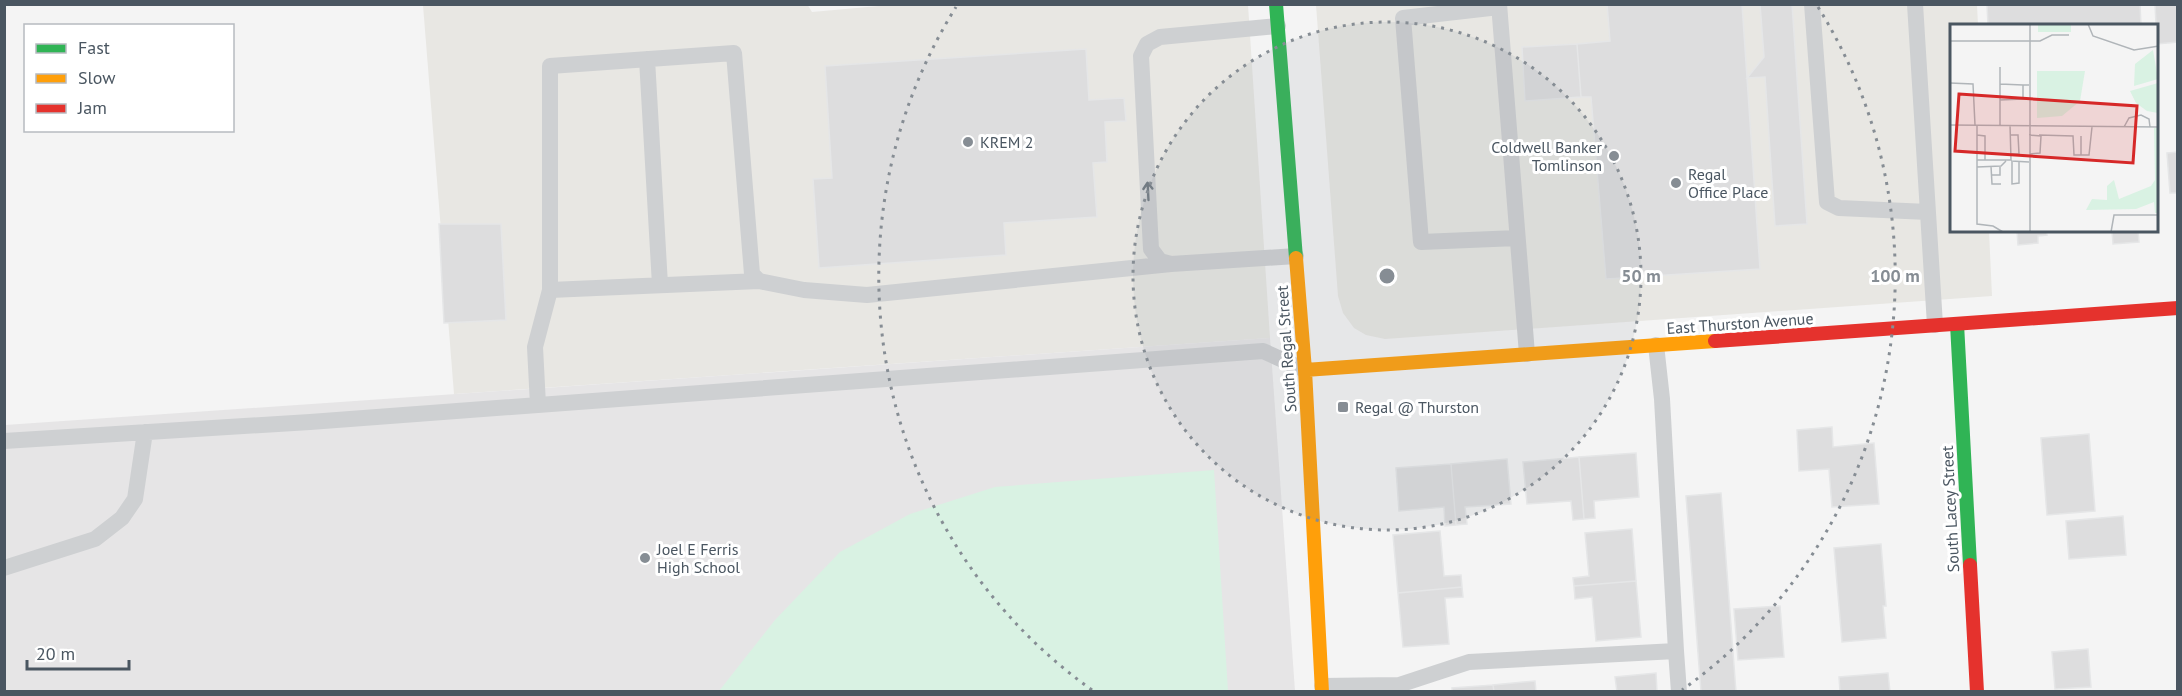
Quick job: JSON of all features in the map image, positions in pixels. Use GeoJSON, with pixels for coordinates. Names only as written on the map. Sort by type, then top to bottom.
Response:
{"type":"FeatureCollection","features":[{"type":"Feature","properties":{"kind":"street","name":"South Regal Street"},"geometry":{"type":"LineString","coordinates":[[1276,4],[1305,370],[1322,689]]}},
{"type":"Feature","properties":{"kind":"street","name":"East Thurston Avenue"},"geometry":{"type":"LineString","coordinates":[[1305,370],[2178,308]]}},
{"type":"Feature","properties":{"kind":"street","name":"South Lacey Street"},"geometry":{"type":"LineString","coordinates":[[1957,324],[1977,692]]}},
{"type":"Feature","properties":{"kind":"lane"},"geometry":{"type":"LineString","coordinates":[[1812,4],[1827,202],[1839,208],[1928,212]]}},
{"type":"Feature","properties":{"kind":"lane"},"geometry":{"type":"LineString","coordinates":[[1916,4],[1935,325]]}},
{"type":"Feature","properties":{"kind":"lane"},"geometry":{"type":"LineString","coordinates":[[1517,238],[1421,242],[1403,18],[1499,6],[1527,354]]}},
{"type":"Feature","properties":{"kind":"lane"},"geometry":{"type":"LineString","coordinates":[[1171,264],[1160,261],[1151,249],[1141,56],[1147,45],[1160,37],[1278,26]]}},
{"type":"Feature","properties":{"kind":"lane"},"geometry":{"type":"LineString","coordinates":[[538,405],[535,347],[550,290],[550,66],[734,53],[752,274],[759,281]]}},
{"type":"Feature","properties":{"kind":"lane"},"geometry":{"type":"LineString","coordinates":[[647,59],[660,285]]}},
{"type":"Feature","properties":{"kind":"lane"},"geometry":{"type":"LineString","coordinates":[[550,290],[759,281],[804,290],[867,295],[1171,264],[1296,256]]}},
{"type":"Feature","properties":{"kind":"lane"},"geometry":{"type":"LineString","coordinates":[[1656,345],[1662,399],[1679,692]]}},
{"type":"Feature","properties":{"kind":"lane"},"geometry":{"type":"LineString","coordinates":[[4,441],[538,405],[1263,351],[1305,370]]}},
{"type":"Feature","properties":{"kind":"lane"},"geometry":{"type":"LineString","coordinates":[[4,568],[95,539],[122,518],[135,499],[145,432]]}},
{"type":"Feature","properties":{"kind":"lane"},"geometry":{"type":"LineString","coordinates":[[1322,689],[1399,688],[1469,662],[1676,651]]}},
{"type":"Feature","properties":{"kind":"shaded area"},"geometry":{"type":"Polygon","coordinates":[[[807,4],[812,12],[901,4],[1248,5],[1270,338],[454,394],[423,5],[807,4]]]}},
{"type":"Feature","properties":{"kind":"shaded area"},"geometry":{"type":"Polygon","coordinates":[[[1316,5],[1977,5],[1978,24],[1950,24],[1950,232],[1989,232],[1992,296],[1385,339],[1366,335],[1354,328],[1343,313],[1338,296],[1316,5]]]}},
{"type":"Feature","properties":{"kind":"shaded area","name":"Joel E Ferris High School"},"geometry":{"type":"Polygon","coordinates":[[[1270,338],[1295,691],[5,692],[5,425],[1270,338]]]}},
{"type":"Feature","properties":{"kind":"green space"},"geometry":{"type":"Polygon","coordinates":[[[1214,470],[1228,691],[719,691],[775,620],[840,552],[910,514],[995,487],[1214,470]]]}},
{"type":"Feature","properties":{"kind":"building","name":"Regal Office Place"},"geometry":{"type":"Polygon","coordinates":[[[1607,4],[1742,4],[1760,269],[1606,279],[1591,97],[1581,97],[1577,44],[1610,41],[1607,4]]]}},
{"type":"Feature","properties":{"kind":"building"},"geometry":{"type":"Polygon","coordinates":[[[1760,4],[1792,4],[1807,224],[1775,226],[1765,77],[1747,78],[1764,57],[1760,4]]]}},
{"type":"Feature","properties":{"kind":"building"},"geometry":{"type":"Polygon","coordinates":[[[1987,4],[2140,4],[2141,24],[1988,24],[1987,4]]]}},
{"type":"Feature","properties":{"kind":"building"},"geometry":{"type":"Polygon","coordinates":[[[2155,4],[2178,4],[2178,42],[2158,44],[2158,24],[2156,24],[2155,4]]]}},
{"type":"Feature","properties":{"kind":"building"},"geometry":{"type":"Polygon","coordinates":[[[1577,44],[1581,97],[1525,101],[1522,47],[1577,44]]]}},
{"type":"Feature","properties":{"kind":"building","name":"KREM 2"},"geometry":{"type":"Polygon","coordinates":[[[1086,49],[1089,100],[1124,98],[1126,121],[1105,122],[1107,162],[1093,163],[1097,217],[1004,223],[1006,255],[819,268],[813,179],[832,178],[825,66],[1086,49]]]}},
{"type":"Feature","properties":{"kind":"building"},"geometry":{"type":"Polygon","coordinates":[[[2178,152],[2178,193],[2170,193],[2167,153],[2178,152]]]}},
{"type":"Feature","properties":{"kind":"building"},"geometry":{"type":"Polygon","coordinates":[[[439,224],[501,224],[506,320],[444,323],[439,224]]]}},
{"type":"Feature","properties":{"kind":"building"},"geometry":{"type":"Polygon","coordinates":[[[2017,232],[2046,232],[2047,235],[2038,236],[2038,243],[2018,245],[2017,232]]]}},
{"type":"Feature","properties":{"kind":"building"},"geometry":{"type":"Polygon","coordinates":[[[2112,232],[2138,232],[2139,242],[2113,244],[2112,232]]]}},
{"type":"Feature","properties":{"kind":"building"},"geometry":{"type":"Polygon","coordinates":[[[1832,427],[1833,447],[1874,443],[1879,504],[1832,507],[1829,469],[1799,471],[1797,430],[1832,427]]]}},
{"type":"Feature","properties":{"kind":"building"},"geometry":{"type":"Polygon","coordinates":[[[2089,434],[2095,511],[2047,515],[2041,438],[2089,434]]]}},
{"type":"Feature","properties":{"kind":"building"},"geometry":{"type":"Polygon","coordinates":[[[1636,453],[1639,497],[1594,501],[1595,518],[1584,519],[1579,457],[1636,453]]]}},
{"type":"Feature","properties":{"kind":"building"},"geometry":{"type":"Polygon","coordinates":[[[1579,457],[1584,519],[1573,520],[1571,501],[1527,504],[1523,462],[1579,457]]]}},
{"type":"Feature","properties":{"kind":"building"},"geometry":{"type":"Polygon","coordinates":[[[1507,459],[1511,504],[1465,507],[1467,524],[1456,525],[1451,464],[1507,459]]]}},
{"type":"Feature","properties":{"kind":"building"},"geometry":{"type":"Polygon","coordinates":[[[1451,464],[1456,525],[1445,526],[1444,507],[1399,511],[1396,468],[1451,464]]]}},
{"type":"Feature","properties":{"kind":"building"},"geometry":{"type":"Polygon","coordinates":[[[1721,493],[1736,692],[1701,692],[1686,496],[1721,493]]]}},
{"type":"Feature","properties":{"kind":"building"},"geometry":{"type":"Polygon","coordinates":[[[2123,516],[2126,555],[2069,559],[2066,521],[2123,516]]]}},
{"type":"Feature","properties":{"kind":"building"},"geometry":{"type":"Polygon","coordinates":[[[1632,529],[1636,581],[1574,586],[1573,578],[1589,576],[1585,533],[1632,529]]]}},
{"type":"Feature","properties":{"kind":"building"},"geometry":{"type":"Polygon","coordinates":[[[1440,531],[1444,576],[1461,575],[1462,587],[1398,593],[1393,535],[1440,531]]]}},
{"type":"Feature","properties":{"kind":"building"},"geometry":{"type":"Polygon","coordinates":[[[1881,544],[1886,638],[1842,642],[1834,548],[1881,544]]]}},
{"type":"Feature","properties":{"kind":"building"},"geometry":{"type":"Polygon","coordinates":[[[1636,581],[1641,637],[1596,641],[1592,597],[1575,599],[1574,586],[1636,581]]]}},
{"type":"Feature","properties":{"kind":"building"},"geometry":{"type":"Polygon","coordinates":[[[1462,587],[1463,597],[1445,598],[1449,644],[1403,647],[1398,593],[1462,587]]]}},
{"type":"Feature","properties":{"kind":"building"},"geometry":{"type":"Polygon","coordinates":[[[1780,606],[1784,657],[1738,660],[1734,609],[1780,606]]]}},
{"type":"Feature","properties":{"kind":"building"},"geometry":{"type":"Polygon","coordinates":[[[2088,649],[2091,687],[2055,689],[2052,652],[2088,649]]]}},
{"type":"Feature","properties":{"kind":"building"},"geometry":{"type":"Polygon","coordinates":[[[1656,673],[1657,692],[1617,692],[1615,677],[1656,673]]]}},
{"type":"Feature","properties":{"kind":"building"},"geometry":{"type":"Polygon","coordinates":[[[1888,673],[1890,692],[1840,692],[1839,677],[1888,673]]]}},
{"type":"Feature","properties":{"kind":"building"},"geometry":{"type":"Polygon","coordinates":[[[1535,681],[1536,692],[1494,692],[1493,685],[1535,681]]]}},
{"type":"Feature","properties":{"kind":"building"},"geometry":{"type":"Polygon","coordinates":[[[1493,685],[1494,692],[1452,692],[1452,688],[1493,685]]]}},
{"type":"Feature","properties":{"kind":"traffic: fast"},"geometry":{"type":"LineString","coordinates":[[1276,4],[1296,258]]}},
{"type":"Feature","properties":{"kind":"traffic: fast"},"geometry":{"type":"LineString","coordinates":[[1957,324],[1970,565]]}},
{"type":"Feature","properties":{"kind":"traffic: slow"},"geometry":{"type":"LineString","coordinates":[[1296,258],[1305,370],[1322,692]]}},
{"type":"Feature","properties":{"kind":"traffic: slow"},"geometry":{"type":"LineString","coordinates":[[1305,370],[1715,341]]}},
{"type":"Feature","properties":{"kind":"traffic: jam"},"geometry":{"type":"LineString","coordinates":[[1715,341],[2178,308]]}},
{"type":"Feature","properties":{"kind":"traffic: jam"},"geometry":{"type":"LineString","coordinates":[[1970,565],[1977,692]]}},
{"type":"Feature","properties":{"kind":"place","name":"KREM 2"},"geometry":{"type":"Point","coordinates":[968,142]}},
{"type":"Feature","properties":{"kind":"place","name":"Coldwell Banker Tomlinson"},"geometry":{"type":"Point","coordinates":[1614,156]}},
{"type":"Feature","properties":{"kind":"place","name":"Regal Office Place"},"geometry":{"type":"Point","coordinates":[1676,183]}},
{"type":"Feature","properties":{"kind":"place","name":"Regal @ Thurston"},"geometry":{"type":"Point","coordinates":[1343,407]}},
{"type":"Feature","properties":{"kind":"place","name":"Joel E Ferris High School"},"geometry":{"type":"Point","coordinates":[645,558]}}]}
